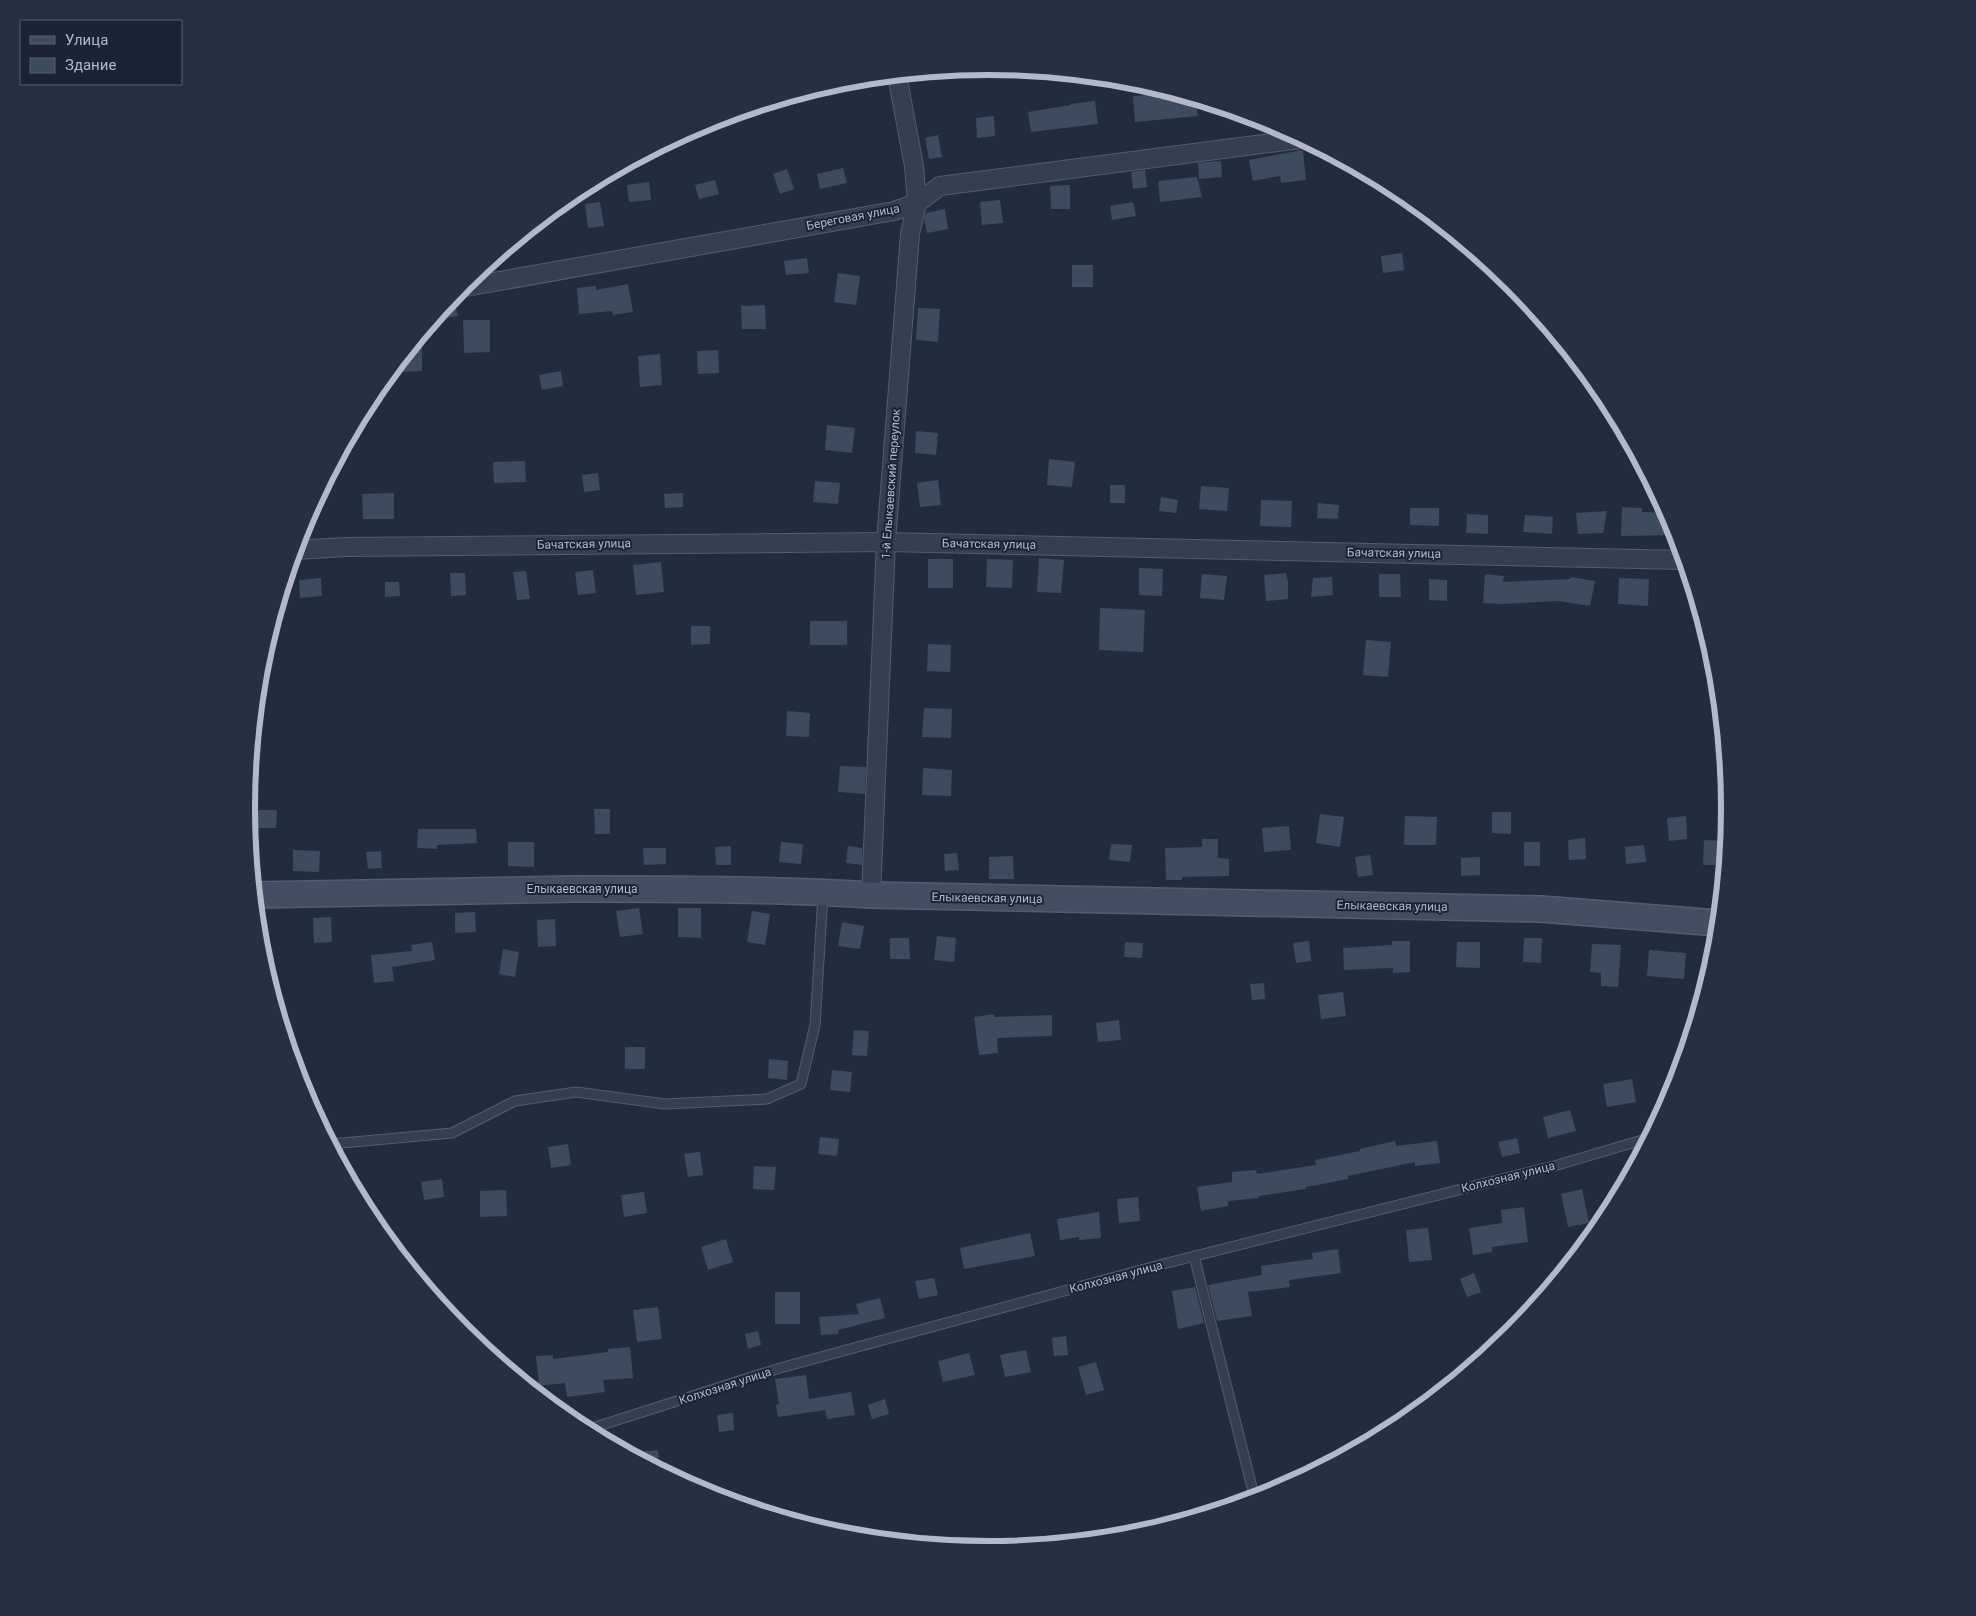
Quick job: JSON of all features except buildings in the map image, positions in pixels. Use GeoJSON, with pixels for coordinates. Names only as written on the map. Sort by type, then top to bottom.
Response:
{"type":"FeatureCollection","features":[{"type":"Feature","properties":{"kind":"street","name":"1-й Елыкаевский переулок"},"geometry":{"type":"LineString","coordinates":[[871,895],[886,542],[910,234],[917,203],[914,166],[898,80]]}},
{"type":"Feature","properties":{"kind":"street","name":"Береговая улица"},"geometry":{"type":"LineString","coordinates":[[475,285],[894,211],[917,203],[940,186],[1288,140]]}},
{"type":"Feature","properties":{"kind":"street","name":"Бачатская улица"},"geometry":{"type":"LineString","coordinates":[[302,550],[345,547],[886,542],[1677,560]]}},
{"type":"Feature","properties":{"kind":"street","name":"Елыкаевская улица"},"geometry":{"type":"LineString","coordinates":[[260,895],[401,890],[632,889],[823,892],[871,895],[1541,909],[1712,923]]}},
{"type":"Feature","properties":{"kind":"lane"},"geometry":{"type":"LineString","coordinates":[[337,1143],[452,1133],[515,1101],[576,1092],[665,1104],[767,1099],[802,1084],[815,1025],[823,892]]}},
{"type":"Feature","properties":{"kind":"lane","name":"Колхозная улица"},"geometry":{"type":"LineString","coordinates":[[596,1427],[780,1368],[1194,1256],[1554,1166],[1641,1140]]}},
{"type":"Feature","properties":{"kind":"lane"},"geometry":{"type":"LineString","coordinates":[[1194,1256],[1253,1491]]}}]}
